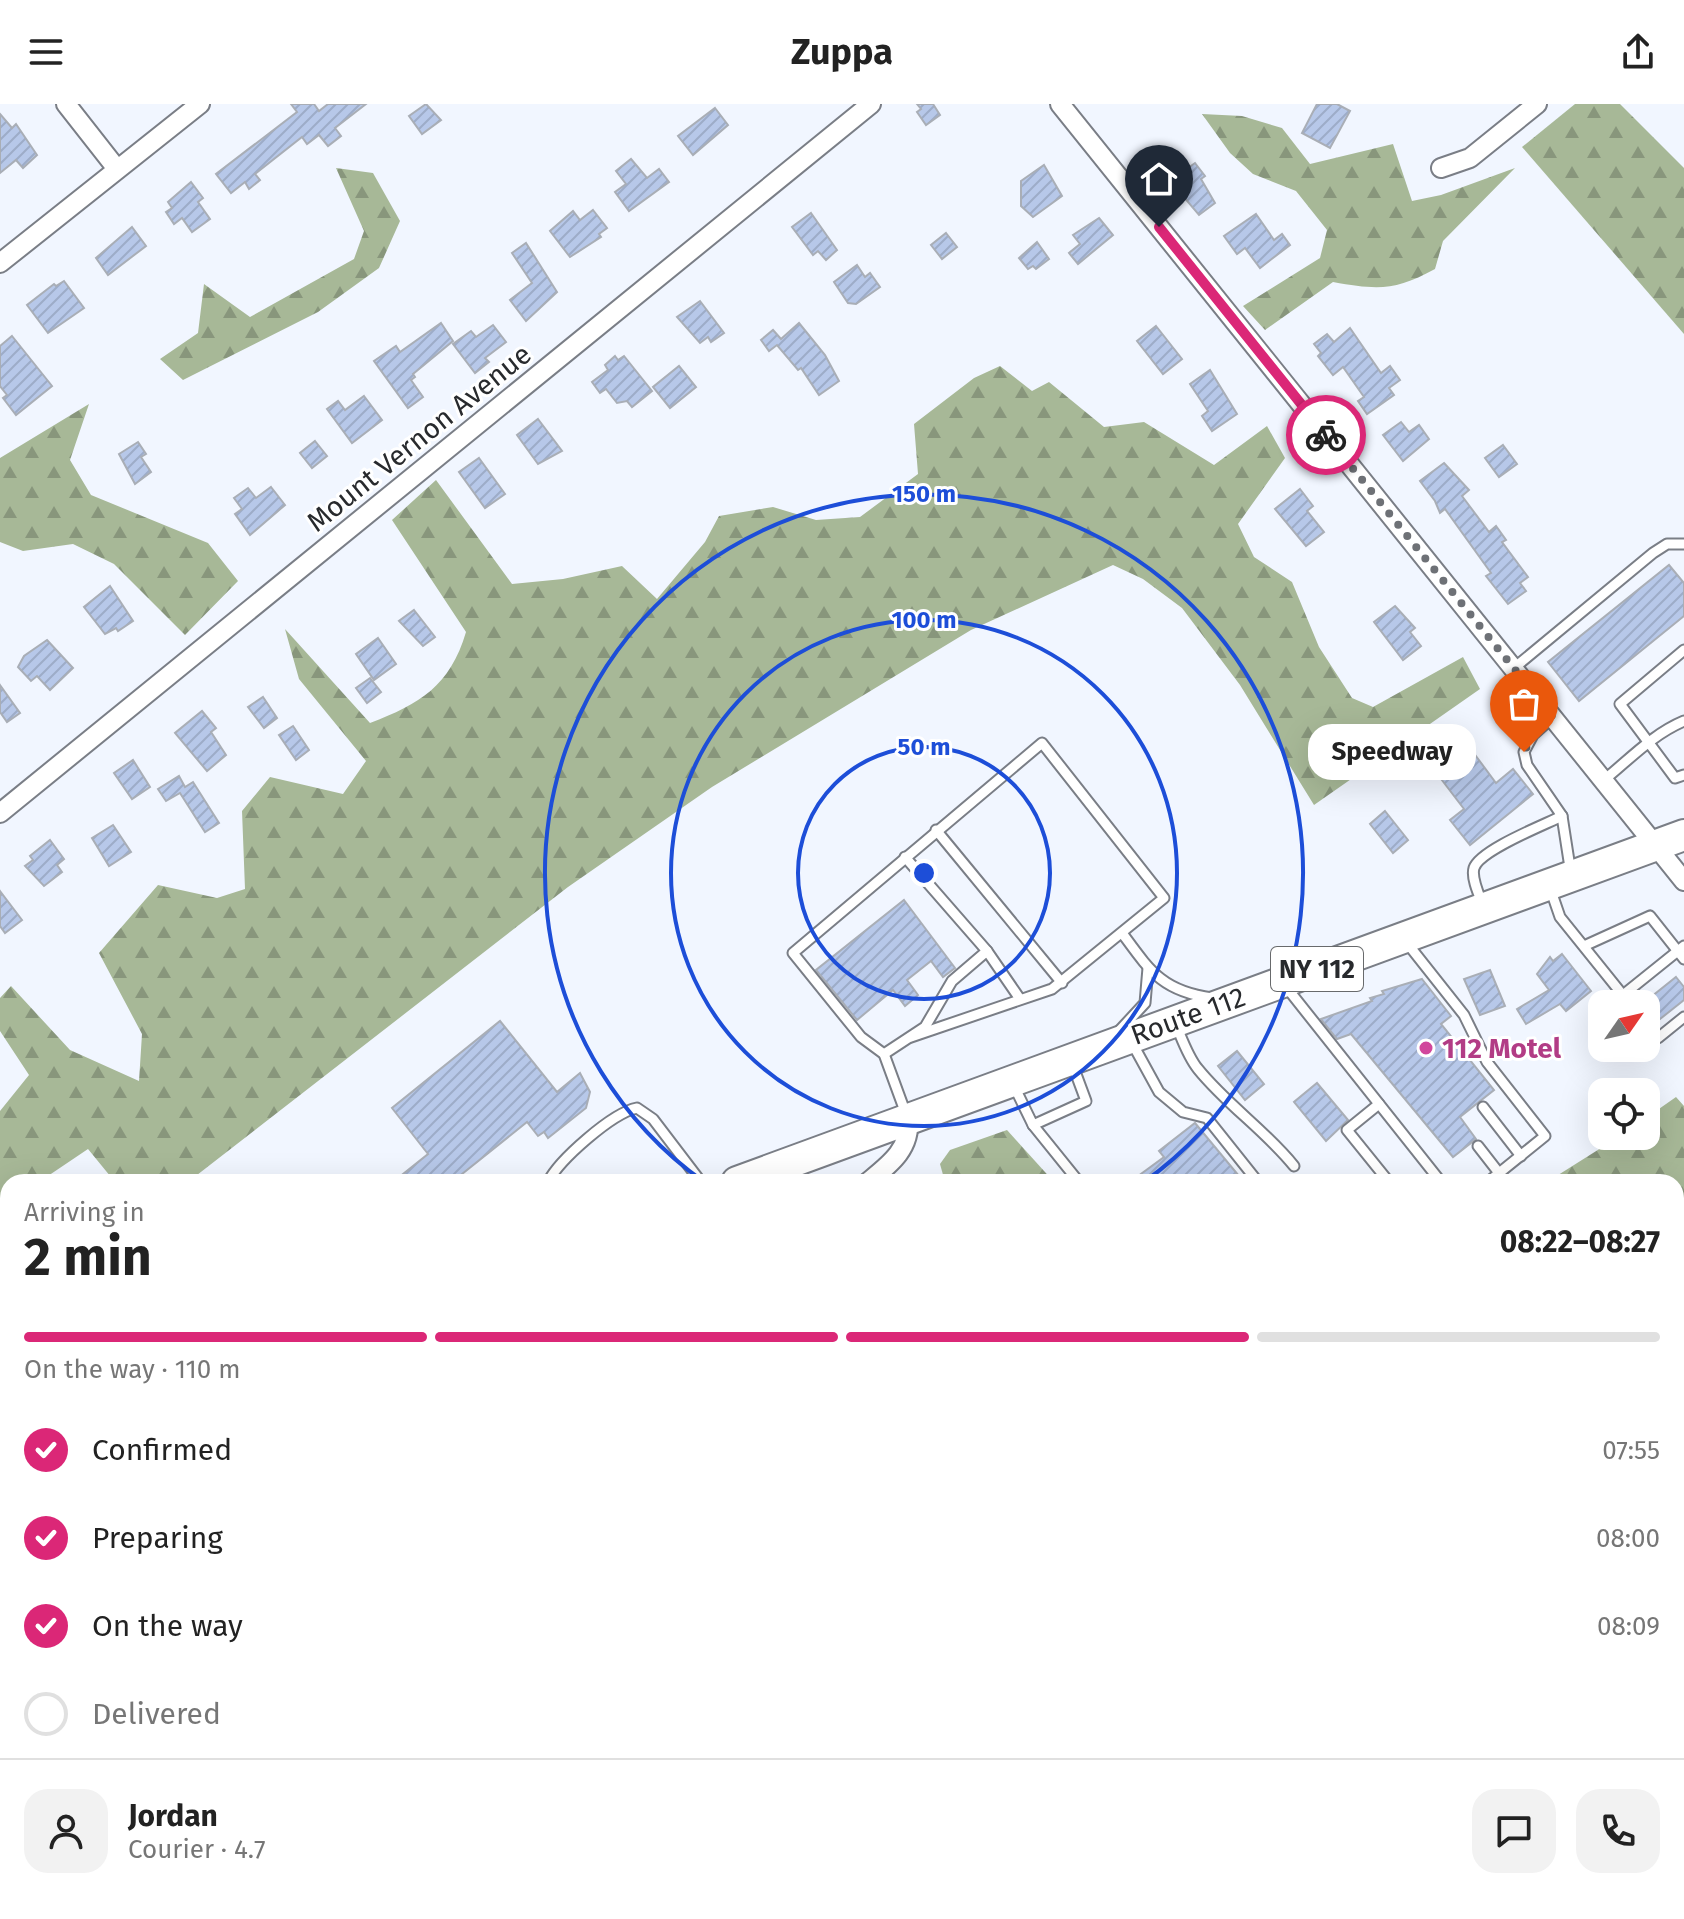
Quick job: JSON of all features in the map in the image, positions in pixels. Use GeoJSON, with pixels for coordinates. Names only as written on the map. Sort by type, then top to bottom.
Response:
{"type":"FeatureCollection","features":[{"type":"Feature","properties":{"kind":"main road","name":"Route 112"},"geometry":{"type":"LineString","coordinates":[[759,1174],[1670,840]]}},
{"type":"Feature","properties":{"kind":"street"},"geometry":{"type":"LineString","coordinates":[[66,104],[117,169]]}},
{"type":"Feature","properties":{"kind":"street"},"geometry":{"type":"LineString","coordinates":[[0,263],[200,104]]}},
{"type":"Feature","properties":{"kind":"street","name":"Mount Vernon Avenue"},"geometry":{"type":"LineString","coordinates":[[0,813],[871,104]]}},
{"type":"Feature","properties":{"kind":"street"},"geometry":{"type":"LineString","coordinates":[[1060,104],[1604,780],[1670,840],[1684,881]]}},
{"type":"Feature","properties":{"kind":"street"},"geometry":{"type":"LineString","coordinates":[[1441,168],[1470,158],[1537,104]]}},
{"type":"Feature","properties":{"kind":"street"},"geometry":{"type":"LineString","coordinates":[[876,1174],[903,1149],[908,1139],[908,1119]]}},
{"type":"Feature","properties":{"kind":"lane"},"geometry":{"type":"LineString","coordinates":[[1514,668],[1653,553],[1674,541],[1684,544]]}},
{"type":"Feature","properties":{"kind":"lane"},"geometry":{"type":"LineString","coordinates":[[1684,650],[1620,704],[1675,778],[1684,775]]}},
{"type":"Feature","properties":{"kind":"lane"},"geometry":{"type":"LineString","coordinates":[[1553,717],[1533,735],[1524,752],[1527,765],[1562,816],[1566,860],[1560,880],[1560,917],[1619,990]]}},
{"type":"Feature","properties":{"kind":"lane"},"geometry":{"type":"LineString","coordinates":[[1604,780],[1657,732],[1684,721]]}},
{"type":"Feature","properties":{"kind":"lane"},"geometry":{"type":"LineString","coordinates":[[908,1119],[884,1054],[861,1037],[793,953],[1042,743],[1164,898],[1062,983],[911,1037]]}},
{"type":"Feature","properties":{"kind":"lane"},"geometry":{"type":"LineString","coordinates":[[1484,908],[1473,872],[1474,865],[1488,853],[1562,816]]}},
{"type":"Feature","properties":{"kind":"lane"},"geometry":{"type":"LineString","coordinates":[[936,830],[1062,983]]}},
{"type":"Feature","properties":{"kind":"lane"},"geometry":{"type":"LineString","coordinates":[[905,857],[987,951],[1020,999]]}},
{"type":"Feature","properties":{"kind":"lane"},"geometry":{"type":"LineString","coordinates":[[1584,946],[1650,916],[1682,952],[1638,990]]}},
{"type":"Feature","properties":{"kind":"lane"},"geometry":{"type":"LineString","coordinates":[[1122,933],[1148,968],[1178,992],[1232,1000]]}},
{"type":"Feature","properties":{"kind":"lane"},"geometry":{"type":"LineString","coordinates":[[1403,938],[1464,1015],[1487,1062],[1545,1136],[1499,1173],[1478,1146]]}},
{"type":"Feature","properties":{"kind":"lane"},"geometry":{"type":"LineString","coordinates":[[884,1054],[925,1027],[952,981],[987,951]]}},
{"type":"Feature","properties":{"kind":"lane"},"geometry":{"type":"LineString","coordinates":[[1033,1125],[1086,1101],[1084,1055],[1140,1012],[1149,992],[1148,968]]}},
{"type":"Feature","properties":{"kind":"lane"},"geometry":{"type":"LineString","coordinates":[[1282,982],[1435,1174]]}},
{"type":"Feature","properties":{"kind":"lane"},"geometry":{"type":"LineString","coordinates":[[1660,1036],[1684,1017]]}},
{"type":"Feature","properties":{"kind":"lane"},"geometry":{"type":"LineString","coordinates":[[1174,1022],[1196,1067],[1250,1123],[1268,1133],[1294,1166]]}},
{"type":"Feature","properties":{"kind":"lane"},"geometry":{"type":"LineString","coordinates":[[1130,1038],[1159,1092],[1183,1112],[1207,1118],[1252,1174]]}},
{"type":"Feature","properties":{"kind":"lane"},"geometry":{"type":"LineString","coordinates":[[1012,1081],[1033,1125],[1073,1174]]}},
{"type":"Feature","properties":{"kind":"lane"},"geometry":{"type":"LineString","coordinates":[[1379,1104],[1347,1130],[1383,1174]]}},
{"type":"Feature","properties":{"kind":"lane"},"geometry":{"type":"LineString","coordinates":[[1483,1107],[1521,1156]]}},
{"type":"Feature","properties":{"kind":"lane"},"geometry":{"type":"LineString","coordinates":[[552,1174],[615,1117],[637,1108],[653,1119],[695,1174]]}},
{"type":"Feature","properties":{"kind":"green space"},"geometry":{"type":"Polygon","coordinates":[[[1575,104],[1620,104],[1684,168],[1684,334],[1522,147],[1575,104]]]}},
{"type":"Feature","properties":{"kind":"green space"},"geometry":{"type":"Polygon","coordinates":[[[1202,114],[1242,116],[1282,128],[1310,164],[1393,144],[1412,201],[1441,195],[1515,168],[1443,241],[1435,269],[1386,287],[1333,282],[1265,330],[1243,306],[1320,258],[1327,230],[1296,191],[1253,174],[1230,153],[1202,114]]]}},
{"type":"Feature","properties":{"kind":"green space"},"geometry":{"type":"Polygon","coordinates":[[[336,168],[373,173],[400,221],[379,268],[318,312],[183,380],[160,359],[198,333],[204,284],[250,317],[354,259],[364,231],[336,168]]]}},
{"type":"Feature","properties":{"kind":"green space"},"geometry":{"type":"Polygon","coordinates":[[[1000,366],[1032,391],[1049,382],[1104,427],[1144,422],[1214,465],[1267,426],[1285,458],[1238,524],[1254,557],[1292,582],[1319,647],[1352,698],[1373,707],[1463,657],[1480,689],[1314,805],[1240,685],[1182,608],[1143,579],[1113,565],[971,630],[712,787],[568,887],[198,1174],[108,1174],[88,1149],[51,1174],[0,1174],[0,1111],[29,1075],[0,1031],[0,998],[11,986],[70,1050],[139,1081],[142,1034],[99,953],[158,885],[217,898],[245,889],[242,811],[270,777],[343,794],[366,761],[299,679],[285,629],[370,723],[404,708],[431,691],[451,666],[466,632],[392,520],[436,480],[512,584],[563,579],[622,566],[657,599],[705,542],[719,516],[773,507],[816,520],[860,517],[918,474],[914,424],[974,378],[1000,366]]]}},
{"type":"Feature","properties":{"kind":"green space"},"geometry":{"type":"Polygon","coordinates":[[[89,404],[70,460],[91,495],[208,543],[238,581],[185,635],[114,564],[73,544],[23,551],[0,542],[0,458],[89,404]]]}},
{"type":"Feature","properties":{"kind":"green space"},"geometry":{"type":"Polygon","coordinates":[[[1676,1097],[1684,1106],[1684,1174],[1560,1174],[1598,1150],[1660,1150],[1660,1108],[1676,1097]]]}},
{"type":"Feature","properties":{"kind":"green space"},"geometry":{"type":"Polygon","coordinates":[[[1007,1130],[1047,1174],[943,1174],[940,1164],[950,1150],[1007,1130]]]}},
{"type":"Feature","properties":{"kind":"building"},"geometry":{"type":"Polygon","coordinates":[[[291,104],[314,104],[319,111],[328,104],[366,104],[335,128],[341,136],[328,146],[319,135],[307,144],[302,137],[255,174],[260,180],[249,189],[245,182],[231,193],[216,174],[297,112],[291,104]]]}},
{"type":"Feature","properties":{"kind":"building"},"geometry":{"type":"Polygon","coordinates":[[[426,104],[441,120],[422,134],[409,116],[426,104]]]}},
{"type":"Feature","properties":{"kind":"building"},"geometry":{"type":"Polygon","coordinates":[[[917,104],[933,104],[940,115],[926,125],[917,112],[921,109],[917,104]]]}},
{"type":"Feature","properties":{"kind":"building"},"geometry":{"type":"Polygon","coordinates":[[[1317,104],[1337,104],[1350,111],[1330,148],[1302,133],[1317,104]]]}},
{"type":"Feature","properties":{"kind":"building"},"geometry":{"type":"Polygon","coordinates":[[[715,108],[728,125],[693,155],[678,136],[715,108]]]}},
{"type":"Feature","properties":{"kind":"building"},"geometry":{"type":"Polygon","coordinates":[[[0,114],[12,128],[16,124],[37,155],[23,168],[16,160],[0,173],[0,114]]]}},
{"type":"Feature","properties":{"kind":"building"},"geometry":{"type":"Polygon","coordinates":[[[631,159],[647,178],[659,169],[669,182],[629,211],[615,192],[626,184],[616,171],[631,159]]]}},
{"type":"Feature","properties":{"kind":"building"},"geometry":{"type":"Polygon","coordinates":[[[1183,160],[1188,168],[1195,163],[1205,176],[1201,179],[1215,203],[1199,215],[1171,182],[1175,179],[1169,169],[1183,160]]]}},
{"type":"Feature","properties":{"kind":"building"},"geometry":{"type":"Polygon","coordinates":[[[1044,165],[1062,196],[1033,217],[1021,206],[1021,181],[1044,165]]]}},
{"type":"Feature","properties":{"kind":"building"},"geometry":{"type":"Polygon","coordinates":[[[191,182],[203,198],[198,202],[210,219],[192,232],[182,218],[174,224],[166,212],[172,208],[168,202],[191,182]]]}},
{"type":"Feature","properties":{"kind":"building"},"geometry":{"type":"Polygon","coordinates":[[[593,210],[607,228],[599,234],[601,237],[570,257],[550,231],[573,211],[580,220],[593,210]]]}},
{"type":"Feature","properties":{"kind":"building"},"geometry":{"type":"Polygon","coordinates":[[[811,213],[837,250],[826,260],[818,251],[813,255],[792,227],[811,213]]]}},
{"type":"Feature","properties":{"kind":"building"},"geometry":{"type":"Polygon","coordinates":[[[1256,214],[1274,240],[1282,234],[1290,245],[1260,268],[1245,248],[1237,254],[1224,236],[1256,214]]]}},
{"type":"Feature","properties":{"kind":"building"},"geometry":{"type":"Polygon","coordinates":[[[1099,218],[1113,235],[1078,264],[1069,253],[1080,244],[1073,235],[1099,218]]]}},
{"type":"Feature","properties":{"kind":"building"},"geometry":{"type":"Polygon","coordinates":[[[132,227],[146,246],[108,275],[96,258],[132,227]]]}},
{"type":"Feature","properties":{"kind":"building"},"geometry":{"type":"Polygon","coordinates":[[[946,233],[957,247],[942,259],[931,245],[946,233]]]}},
{"type":"Feature","properties":{"kind":"building"},"geometry":{"type":"Polygon","coordinates":[[[1037,242],[1049,259],[1036,269],[1033,266],[1028,269],[1019,258],[1037,242]]]}},
{"type":"Feature","properties":{"kind":"building"},"geometry":{"type":"Polygon","coordinates":[[[526,243],[557,292],[526,321],[510,300],[532,283],[512,253],[526,243]]]}},
{"type":"Feature","properties":{"kind":"building"},"geometry":{"type":"Polygon","coordinates":[[[857,265],[865,277],[870,273],[880,287],[856,304],[848,303],[834,282],[857,265]]]}},
{"type":"Feature","properties":{"kind":"building"},"geometry":{"type":"Polygon","coordinates":[[[64,281],[84,308],[48,333],[27,305],[54,284],[56,286],[64,281]]]}},
{"type":"Feature","properties":{"kind":"building"},"geometry":{"type":"Polygon","coordinates":[[[700,301],[724,333],[711,342],[708,337],[700,343],[677,317],[700,301]]]}},
{"type":"Feature","properties":{"kind":"building"},"geometry":{"type":"Polygon","coordinates":[[[441,323],[453,341],[413,374],[415,377],[411,380],[423,397],[408,408],[374,361],[396,346],[400,352],[441,323]]]}},
{"type":"Feature","properties":{"kind":"building"},"geometry":{"type":"Polygon","coordinates":[[[799,323],[825,355],[839,381],[819,395],[801,368],[798,370],[777,345],[769,351],[761,340],[773,330],[781,339],[799,323]]]}},
{"type":"Feature","properties":{"kind":"building"},"geometry":{"type":"Polygon","coordinates":[[[493,325],[506,342],[485,358],[489,362],[475,373],[453,344],[471,331],[476,337],[493,325]]]}},
{"type":"Feature","properties":{"kind":"building"},"geometry":{"type":"Polygon","coordinates":[[[1156,326],[1182,359],[1163,374],[1137,341],[1156,326]]]}},
{"type":"Feature","properties":{"kind":"building"},"geometry":{"type":"Polygon","coordinates":[[[1350,328],[1381,373],[1390,366],[1400,380],[1389,388],[1394,395],[1367,414],[1358,401],[1364,397],[1343,367],[1333,375],[1318,356],[1321,353],[1314,344],[1327,334],[1334,342],[1350,328]]]}},
{"type":"Feature","properties":{"kind":"building"},"geometry":{"type":"Polygon","coordinates":[[[12,336],[52,386],[16,415],[3,398],[7,395],[0,386],[0,346],[12,336]]]}},
{"type":"Feature","properties":{"kind":"building"},"geometry":{"type":"Polygon","coordinates":[[[615,356],[618,360],[624,356],[652,391],[632,407],[627,401],[617,403],[606,389],[600,393],[592,382],[608,370],[605,365],[615,356]]]}},
{"type":"Feature","properties":{"kind":"building"},"geometry":{"type":"Polygon","coordinates":[[[679,366],[696,387],[670,408],[653,387],[679,366]]]}},
{"type":"Feature","properties":{"kind":"building"},"geometry":{"type":"Polygon","coordinates":[[[1210,370],[1237,414],[1212,431],[1202,416],[1208,411],[1190,384],[1210,370]]]}},
{"type":"Feature","properties":{"kind":"building"},"geometry":{"type":"Polygon","coordinates":[[[364,396],[382,420],[352,443],[327,409],[338,401],[345,410],[364,396]]]}},
{"type":"Feature","properties":{"kind":"building"},"geometry":{"type":"Polygon","coordinates":[[[538,419],[562,451],[538,464],[517,435],[538,419]]]}},
{"type":"Feature","properties":{"kind":"building"},"geometry":{"type":"Polygon","coordinates":[[[1401,422],[1409,432],[1419,425],[1429,439],[1403,461],[1383,435],[1401,422]]]}},
{"type":"Feature","properties":{"kind":"building"},"geometry":{"type":"Polygon","coordinates":[[[315,441],[327,456],[312,468],[300,453],[315,441]]]}},
{"type":"Feature","properties":{"kind":"building"},"geometry":{"type":"Polygon","coordinates":[[[138,442],[146,454],[141,457],[151,472],[135,484],[119,454],[138,442]]]}},
{"type":"Feature","properties":{"kind":"building"},"geometry":{"type":"Polygon","coordinates":[[[1503,445],[1517,464],[1499,477],[1485,458],[1503,445]]]}},
{"type":"Feature","properties":{"kind":"building"},"geometry":{"type":"Polygon","coordinates":[[[479,458],[505,494],[485,508],[459,472],[479,458]]]}},
{"type":"Feature","properties":{"kind":"building"},"geometry":{"type":"Polygon","coordinates":[[[1444,463],[1469,490],[1462,496],[1489,532],[1496,526],[1506,540],[1502,542],[1528,577],[1520,583],[1526,591],[1508,604],[1486,576],[1491,573],[1445,509],[1440,513],[1420,481],[1444,463]]]}},
{"type":"Feature","properties":{"kind":"building"},"geometry":{"type":"Polygon","coordinates":[[[271,487],[285,505],[250,535],[235,514],[242,509],[234,498],[248,488],[256,498],[271,487]]]}},
{"type":"Feature","properties":{"kind":"building"},"geometry":{"type":"Polygon","coordinates":[[[1300,489],[1313,506],[1307,511],[1324,532],[1306,546],[1275,509],[1300,489]]]}},
{"type":"Feature","properties":{"kind":"building"},"geometry":{"type":"Polygon","coordinates":[[[1669,565],[1684,583],[1684,616],[1579,701],[1548,662],[1669,565]]]}},
{"type":"Feature","properties":{"kind":"building"},"geometry":{"type":"Polygon","coordinates":[[[110,586],[133,621],[118,631],[116,628],[105,634],[84,607],[110,586]]]}},
{"type":"Feature","properties":{"kind":"building"},"geometry":{"type":"Polygon","coordinates":[[[1395,606],[1415,628],[1410,632],[1421,646],[1403,660],[1374,622],[1395,606]]]}},
{"type":"Feature","properties":{"kind":"building"},"geometry":{"type":"Polygon","coordinates":[[[414,610],[435,637],[423,646],[399,621],[414,610]]]}},
{"type":"Feature","properties":{"kind":"building"},"geometry":{"type":"Polygon","coordinates":[[[378,638],[396,664],[374,680],[356,654],[378,638]]]}},
{"type":"Feature","properties":{"kind":"building"},"geometry":{"type":"Polygon","coordinates":[[[47,640],[73,668],[50,690],[37,676],[31,681],[18,667],[24,656],[47,640]]]}},
{"type":"Feature","properties":{"kind":"building"},"geometry":{"type":"Polygon","coordinates":[[[370,678],[381,692],[367,703],[356,688],[370,678]]]}},
{"type":"Feature","properties":{"kind":"building"},"geometry":{"type":"Polygon","coordinates":[[[0,685],[20,713],[7,722],[0,712],[0,685]]]}},
{"type":"Feature","properties":{"kind":"building"},"geometry":{"type":"Polygon","coordinates":[[[263,697],[277,718],[264,728],[248,707],[263,697]]]}},
{"type":"Feature","properties":{"kind":"building"},"geometry":{"type":"Polygon","coordinates":[[[202,711],[216,728],[211,732],[226,755],[207,771],[175,733],[202,711]]]}},
{"type":"Feature","properties":{"kind":"building"},"geometry":{"type":"Polygon","coordinates":[[[293,726],[309,750],[296,760],[279,735],[293,726]]]}},
{"type":"Feature","properties":{"kind":"building"},"geometry":{"type":"Polygon","coordinates":[[[1464,740],[1496,783],[1513,769],[1533,794],[1470,845],[1450,820],[1464,809],[1435,771],[1455,756],[1451,750],[1464,740]]]}},
{"type":"Feature","properties":{"kind":"building"},"geometry":{"type":"Polygon","coordinates":[[[133,760],[150,787],[132,799],[114,773],[133,760]]]}},
{"type":"Feature","properties":{"kind":"building"},"geometry":{"type":"Polygon","coordinates":[[[179,776],[185,787],[193,782],[219,823],[205,832],[180,793],[166,801],[158,789],[179,776]]]}},
{"type":"Feature","properties":{"kind":"building"},"geometry":{"type":"Polygon","coordinates":[[[1385,811],[1408,840],[1393,853],[1370,824],[1385,811]]]}},
{"type":"Feature","properties":{"kind":"building"},"geometry":{"type":"Polygon","coordinates":[[[113,825],[131,852],[109,866],[92,838],[113,825]]]}},
{"type":"Feature","properties":{"kind":"building"},"geometry":{"type":"Polygon","coordinates":[[[50,840],[64,859],[57,865],[62,872],[44,886],[25,866],[33,860],[30,856],[50,840]]]}},
{"type":"Feature","properties":{"kind":"building"},"geometry":{"type":"Polygon","coordinates":[[[0,891],[22,920],[5,933],[0,926],[0,891]]]}},
{"type":"Feature","properties":{"kind":"building"},"geometry":{"type":"Polygon","coordinates":[[[904,900],[955,968],[943,977],[931,961],[907,980],[918,995],[905,1006],[893,990],[857,1020],[816,970],[904,900]]]}},
{"type":"Feature","properties":{"kind":"building"},"geometry":{"type":"Polygon","coordinates":[[[1562,954],[1590,990],[1566,1011],[1560,1004],[1526,1024],[1517,1009],[1549,990],[1537,974],[1550,957],[1553,961],[1562,954]]]}},
{"type":"Feature","properties":{"kind":"building"},"geometry":{"type":"Polygon","coordinates":[[[1490,970],[1505,1006],[1480,1015],[1464,979],[1490,970]]]}},
{"type":"Feature","properties":{"kind":"building"},"geometry":{"type":"Polygon","coordinates":[[[1676,977],[1684,987],[1684,1000],[1660,1019],[1660,990],[1676,977]]]}},
{"type":"Feature","properties":{"kind":"building","name":"112 Motel"},"geometry":{"type":"Polygon","coordinates":[[[1422,979],[1451,1016],[1441,1024],[1494,1090],[1460,1117],[1476,1139],[1453,1157],[1351,1034],[1337,1039],[1321,1019],[1372,1001],[1370,998],[1384,994],[1382,991],[1422,979]]]}},
{"type":"Feature","properties":{"kind":"building"},"geometry":{"type":"Polygon","coordinates":[[[500,1021],[557,1092],[580,1073],[590,1092],[586,1108],[548,1138],[544,1132],[538,1136],[527,1122],[462,1174],[403,1174],[428,1154],[392,1108],[500,1021]]]}},
{"type":"Feature","properties":{"kind":"building"},"geometry":{"type":"Polygon","coordinates":[[[1237,1051],[1264,1084],[1245,1100],[1218,1066],[1237,1051]]]}},
{"type":"Feature","properties":{"kind":"building"},"geometry":{"type":"Polygon","coordinates":[[[1317,1083],[1348,1120],[1326,1141],[1294,1102],[1317,1083]]]}},
{"type":"Feature","properties":{"kind":"building"},"geometry":{"type":"Polygon","coordinates":[[[1195,1123],[1237,1174],[1141,1174],[1164,1157],[1159,1151],[1195,1123]]]}},
{"type":"Feature","properties":{"kind":"way so far"},"geometry":{"type":"LineString","coordinates":[[1326,435],[1553,717],[1533,735],[1524,752]]}},
{"type":"Feature","properties":{"kind":"place","name":"Speedway"},"geometry":{"type":"Point","coordinates":[1524,752]}},
{"type":"Feature","properties":{"kind":"place","name":"112 Motel"},"geometry":{"type":"Point","coordinates":[1426,1048]}},
{"type":"Feature","properties":{"kind":"route"},"geometry":{"type":"LineString","coordinates":[[1159,227],[1326,435]]}}]}
